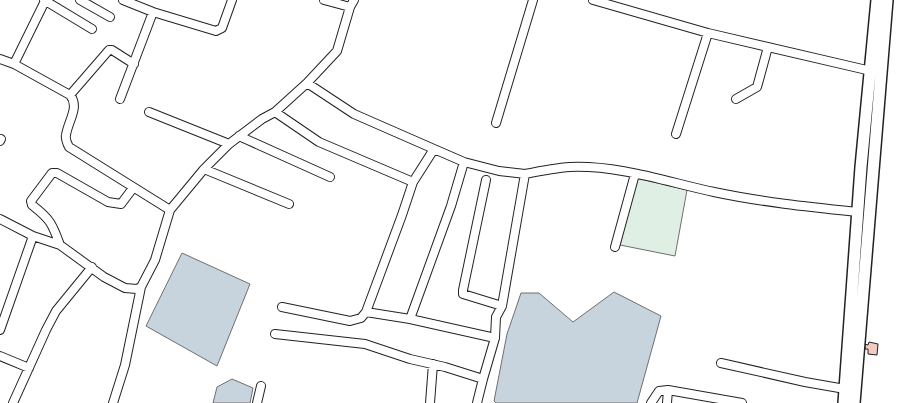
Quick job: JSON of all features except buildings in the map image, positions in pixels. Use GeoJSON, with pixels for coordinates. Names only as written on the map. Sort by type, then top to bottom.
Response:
{"type":"FeatureCollection","features":[{"type":"Feature","properties":{"kind":"highway"},"geometry":{"type":"LineString","coordinates":[[844,403],[858,212],[877,0]]}},
{"type":"Feature","properties":{"kind":"highway"},"geometry":{"type":"LineString","coordinates":[[854,403],[886,0]]}},
{"type":"Feature","properties":{"kind":"street"},"geometry":{"type":"LineString","coordinates":[[14,64],[44,0],[92,29]]}},
{"type":"Feature","properties":{"kind":"street"},"geometry":{"type":"LineString","coordinates":[[80,0],[110,18]]}},
{"type":"Feature","properties":{"kind":"street"},"geometry":{"type":"LineString","coordinates":[[124,0],[153,12],[216,31],[222,28],[232,0]]}},
{"type":"Feature","properties":{"kind":"street"},"geometry":{"type":"LineString","coordinates":[[113,403],[125,365],[141,287],[155,260],[170,210],[204,168],[239,136],[275,112],[337,52],[352,4],[324,0]]}},
{"type":"Feature","properties":{"kind":"street"},"geometry":{"type":"LineString","coordinates":[[496,123],[534,0]]}},
{"type":"Feature","properties":{"kind":"street"},"geometry":{"type":"LineString","coordinates":[[593,0],[708,33],[871,71]]}},
{"type":"Feature","properties":{"kind":"street"},"geometry":{"type":"LineString","coordinates":[[120,99],[153,12]]}},
{"type":"Feature","properties":{"kind":"street"},"geometry":{"type":"LineString","coordinates":[[676,134],[708,33]]}},
{"type":"Feature","properties":{"kind":"street"},"geometry":{"type":"LineString","coordinates":[[736,99],[757,87],[768,47]]}},
{"type":"Feature","properties":{"kind":"street"},"geometry":{"type":"LineString","coordinates":[[70,94],[109,50],[134,64]]}},
{"type":"Feature","properties":{"kind":"street"},"geometry":{"type":"LineString","coordinates":[[0,59],[14,64],[70,94],[75,106],[65,137],[69,147],[170,210]]}},
{"type":"Feature","properties":{"kind":"street"},"geometry":{"type":"LineString","coordinates":[[307,83],[354,114],[464,162],[499,171],[525,174],[572,167],[614,170],[715,192],[858,212]]}},
{"type":"Feature","properties":{"kind":"street"},"geometry":{"type":"LineString","coordinates":[[149,112],[230,144]]}},
{"type":"Feature","properties":{"kind":"street"},"geometry":{"type":"LineString","coordinates":[[275,112],[319,142],[413,182]]}},
{"type":"Feature","properties":{"kind":"street"},"geometry":{"type":"LineString","coordinates":[[239,136],[330,177]]}},
{"type":"Feature","properties":{"kind":"street"},"geometry":{"type":"LineString","coordinates":[[282,307],[350,321],[361,318],[366,312],[413,182],[434,149]]}},
{"type":"Feature","properties":{"kind":"street"},"geometry":{"type":"LineString","coordinates":[[410,319],[451,206],[464,162]]}},
{"type":"Feature","properties":{"kind":"street"},"geometry":{"type":"LineString","coordinates":[[204,168],[288,204]]}},
{"type":"Feature","properties":{"kind":"street"},"geometry":{"type":"LineString","coordinates":[[60,245],[53,224],[42,212],[32,205],[32,200],[52,173],[57,173],[108,202],[116,204],[121,204],[133,188]]}},
{"type":"Feature","properties":{"kind":"street"},"geometry":{"type":"LineString","coordinates":[[478,403],[495,338],[496,317],[502,306],[525,174]]}},
{"type":"Feature","properties":{"kind":"street"},"geometry":{"type":"LineString","coordinates":[[614,247],[634,174]]}},
{"type":"Feature","properties":{"kind":"street"},"geometry":{"type":"LineString","coordinates":[[486,180],[463,294],[502,306]]}},
{"type":"Feature","properties":{"kind":"street"},"geometry":{"type":"LineString","coordinates":[[0,218],[33,236],[60,245],[104,277],[125,288],[136,289],[141,287]]}},
{"type":"Feature","properties":{"kind":"street"},"geometry":{"type":"LineString","coordinates":[[0,330],[33,236]]}},
{"type":"Feature","properties":{"kind":"street"},"geometry":{"type":"LineString","coordinates":[[13,403],[56,311],[92,267]]}},
{"type":"Feature","properties":{"kind":"street"},"geometry":{"type":"LineString","coordinates":[[366,312],[410,319],[495,338]]}},
{"type":"Feature","properties":{"kind":"street"},"geometry":{"type":"LineString","coordinates":[[275,334],[365,344],[410,360],[433,364],[483,379]]}},
{"type":"Feature","properties":{"kind":"street"},"geometry":{"type":"LineString","coordinates":[[0,356],[29,368]]}},
{"type":"Feature","properties":{"kind":"street"},"geometry":{"type":"LineString","coordinates":[[721,363],[845,389]]}},
{"type":"Feature","properties":{"kind":"street"},"geometry":{"type":"LineString","coordinates":[[430,403],[433,364]]}},
{"type":"Feature","properties":{"kind":"street"},"geometry":{"type":"LineString","coordinates":[[257,403],[261,386]]}},
{"type":"Feature","properties":{"kind":"street"},"geometry":{"type":"LineString","coordinates":[[668,390],[668,403]]}},
{"type":"Feature","properties":{"kind":"street"},"geometry":{"type":"LineString","coordinates":[[651,403],[660,391],[668,390],[742,403]]}},
{"type":"Feature","properties":{"kind":"green space"},"geometry":{"type":"Polygon","coordinates":[[[637,178],[687,190],[675,256],[620,245],[637,178]]]}},
{"type":"Feature","properties":{"kind":"shaded area"},"geometry":{"type":"Polygon","coordinates":[[[182,253],[250,284],[217,366],[146,326],[182,253]]]}},
{"type":"Feature","properties":{"kind":"shaded area"},"geometry":{"type":"Polygon","coordinates":[[[614,292],[661,316],[637,403],[496,403],[494,401],[507,334],[521,293],[539,293],[573,322],[614,292]]]}},
{"type":"Feature","properties":{"kind":"shaded area"},"geometry":{"type":"Polygon","coordinates":[[[232,379],[253,388],[250,403],[213,403],[217,387],[232,379]]]}}]}
